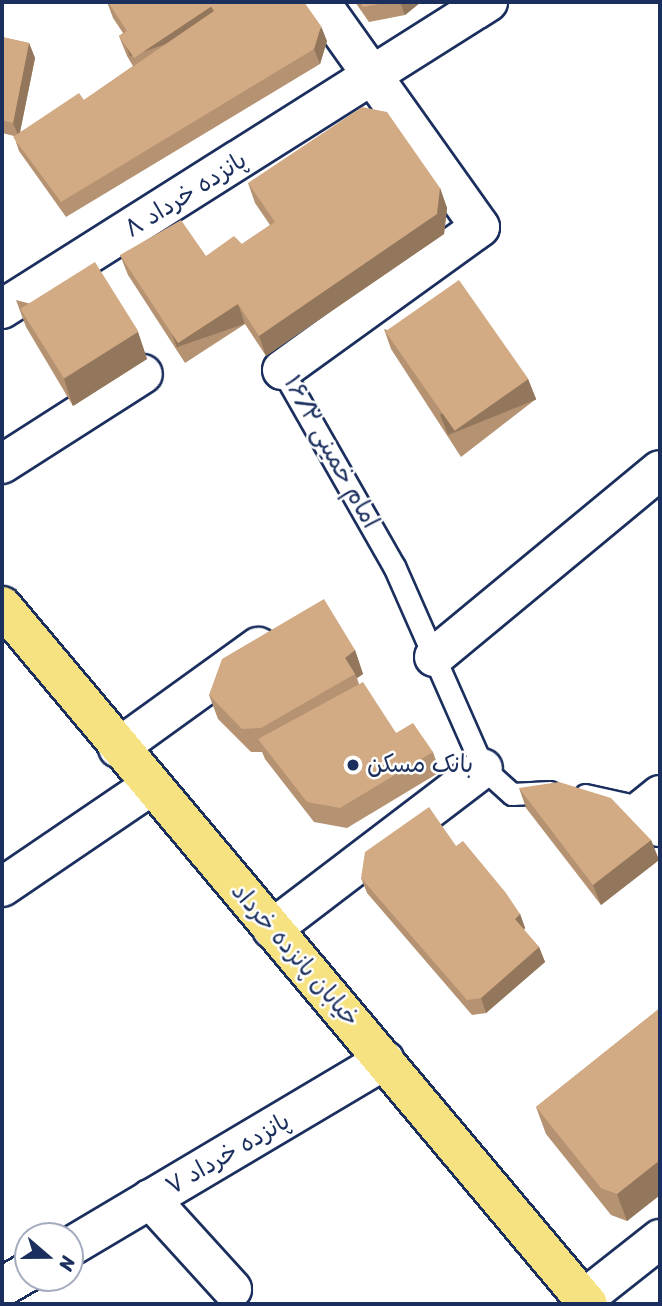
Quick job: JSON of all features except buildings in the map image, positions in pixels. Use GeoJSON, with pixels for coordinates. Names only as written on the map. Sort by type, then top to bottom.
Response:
{"type":"FeatureCollection","features":[{"type":"Feature","properties":{"kind":"main road","name":"خیابان پانزده خرداد"},"geometry":{"type":"LineString","coordinates":[[2,606],[149,787],[385,1060],[586,1302]]}},
{"type":"Feature","properties":{"kind":"street"},"geometry":{"type":"LineString","coordinates":[[320,2],[371,81]]}},
{"type":"Feature","properties":{"kind":"street","name":"پانزده خرداد ۸"},"geometry":{"type":"LineString","coordinates":[[2,309],[371,81],[488,2]]}},
{"type":"Feature","properties":{"kind":"street","name":"امام خمینی ۱۶/۲"},"geometry":{"type":"LineString","coordinates":[[282,370],[480,227],[371,81]]}},
{"type":"Feature","properties":{"kind":"street"},"geometry":{"type":"LineString","coordinates":[[2,464],[143,374]]}},
{"type":"Feature","properties":{"kind":"street"},"geometry":{"type":"LineString","coordinates":[[434,657],[660,470]]}},
{"type":"Feature","properties":{"kind":"street"},"geometry":{"type":"LineString","coordinates":[[118,748],[284,628]]}},
{"type":"Feature","properties":{"kind":"street"},"geometry":{"type":"LineString","coordinates":[[272,929],[484,768]]}},
{"type":"Feature","properties":{"kind":"street"},"geometry":{"type":"LineString","coordinates":[[2,887],[149,787]]}},
{"type":"Feature","properties":{"kind":"street","name":"پانزده خرداد ۷"},"geometry":{"type":"LineString","coordinates":[[84,1239],[385,1060]]}},
{"type":"Feature","properties":{"kind":"street"},"geometry":{"type":"LineString","coordinates":[[150,1199],[232,1289]]}},
{"type":"Feature","properties":{"kind":"street"},"geometry":{"type":"LineString","coordinates":[[586,1302],[660,1239]]}},
{"type":"Feature","properties":{"kind":"lane","name":"امام خمینی ۱۶/۲"},"geometry":{"type":"LineString","coordinates":[[282,370],[394,566],[484,768]]}},
{"type":"Feature","properties":{"kind":"lane"},"geometry":{"type":"LineString","coordinates":[[484,768],[512,794],[561,791],[655,810]]}},
{"type":"Feature","properties":{"kind":"place","name":"بانک مسکن"},"geometry":{"type":"Point","coordinates":[353,765]}}]}
